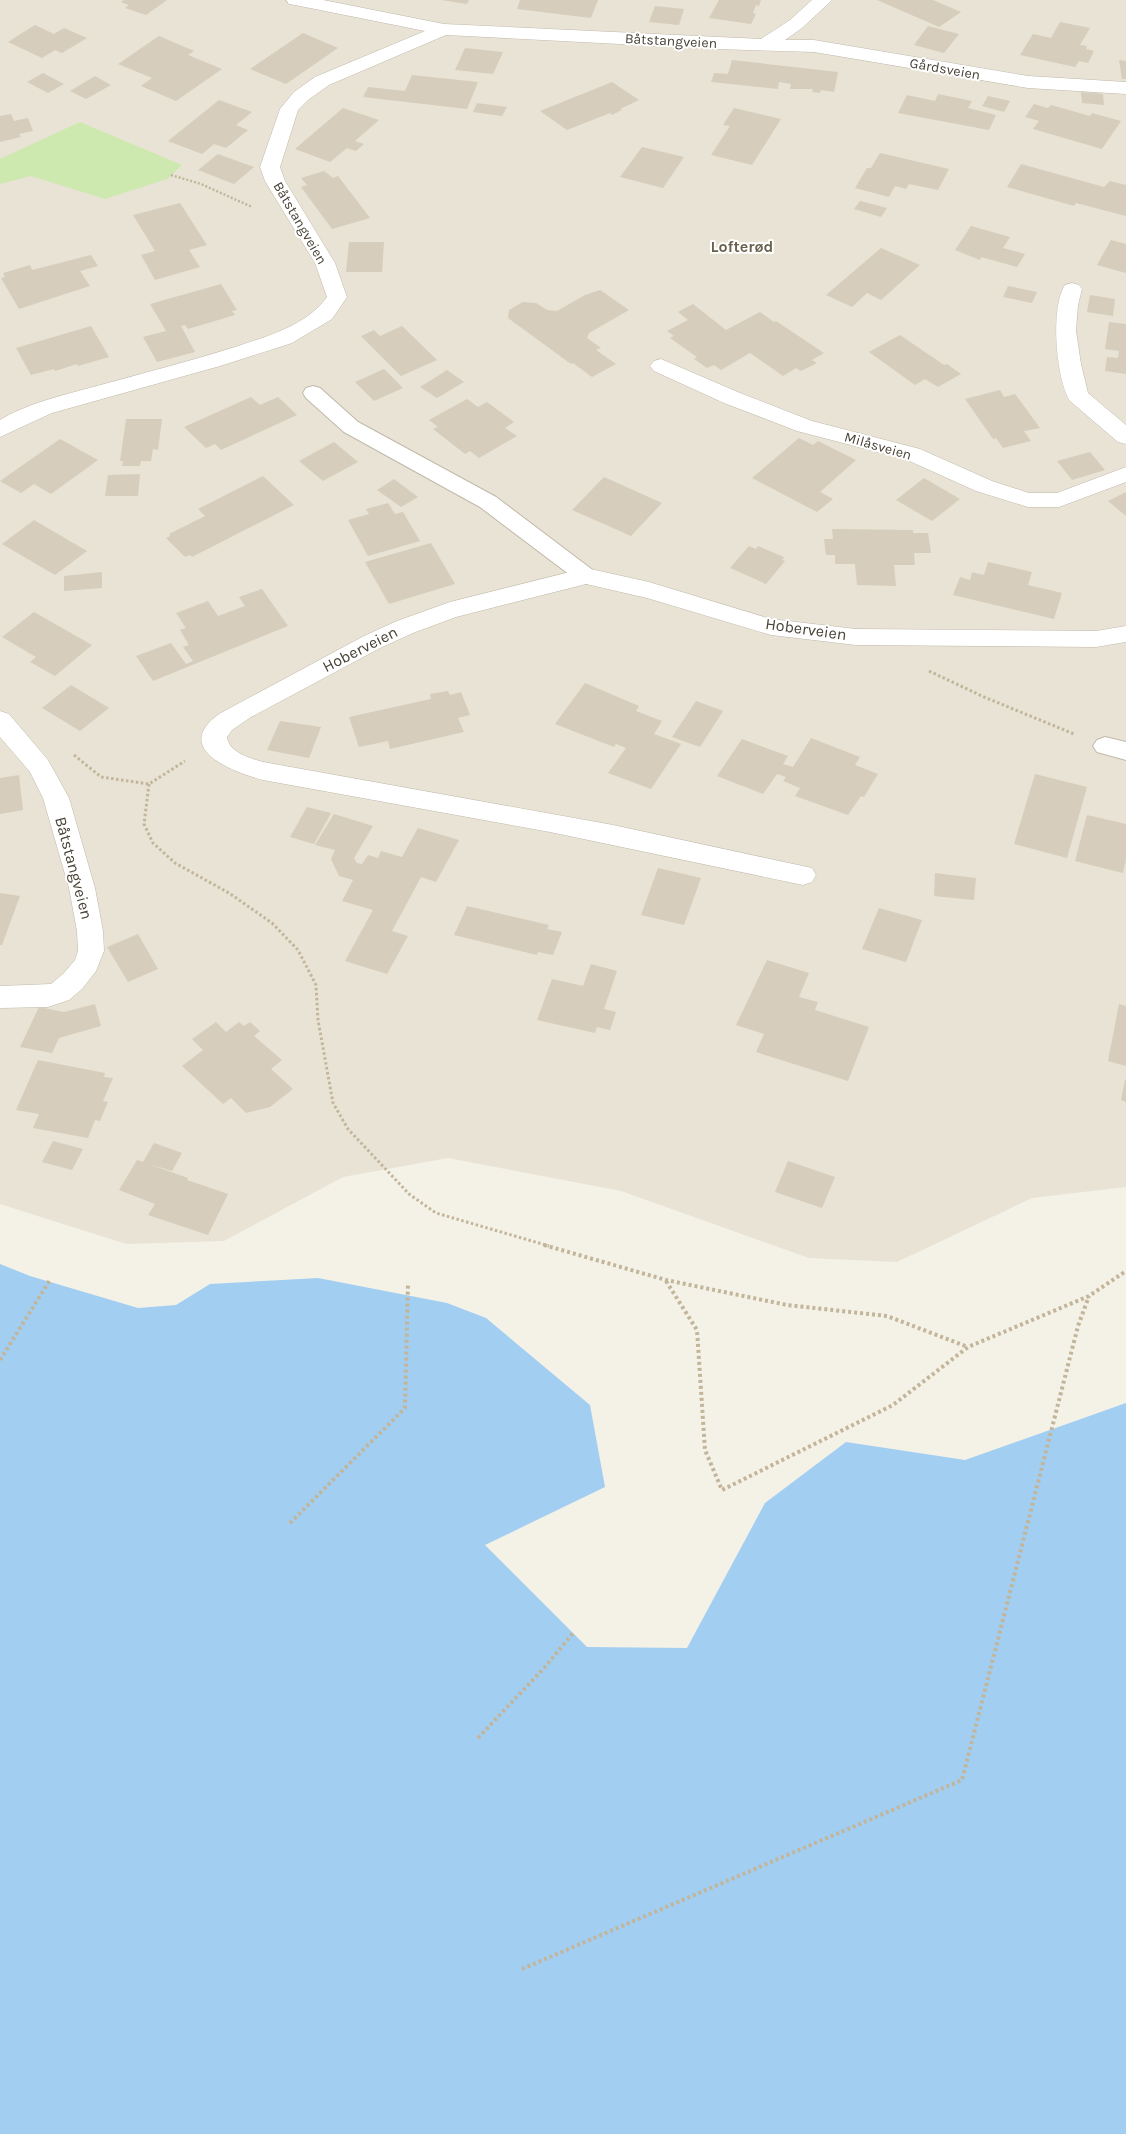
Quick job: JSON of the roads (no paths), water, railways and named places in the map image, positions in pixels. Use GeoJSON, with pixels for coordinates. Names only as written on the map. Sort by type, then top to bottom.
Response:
{"type":"FeatureCollection","features":[{"type":"Feature","properties":{"kind":"street","name":"Båtstangveien"},"geometry":{"type":"LineString","coordinates":[[295,0],[444,29],[764,46]]}},
{"type":"Feature","properties":{"kind":"street"},"geometry":{"type":"LineString","coordinates":[[764,46],[796,24],[823,0]]}},
{"type":"Feature","properties":{"kind":"street","name":"Båtstangveien"},"geometry":{"type":"LineString","coordinates":[[0,430],[16,420],[44,408],[213,361],[286,338],[325,314],[337,297],[326,264],[275,181],[270,167],[289,109],[301,96],[322,81],[444,29]]}},
{"type":"Feature","properties":{"kind":"street","name":"Gårdsveien"},"geometry":{"type":"LineString","coordinates":[[764,46],[823,48],[1028,82],[1126,88]]}},
{"type":"Feature","properties":{"kind":"street"},"geometry":{"type":"LineString","coordinates":[[1072,289],[1068,305],[1066,331],[1070,364],[1078,396],[1126,437]]}},
{"type":"Feature","properties":{"kind":"street","name":"Milåsveien"},"geometry":{"type":"LineString","coordinates":[[661,366],[732,398],[805,426],[912,454],[984,486],[1028,500],[1059,500],[1126,474]]}},
{"type":"Feature","properties":{"kind":"street","name":"Hoberveien"},"geometry":{"type":"LineString","coordinates":[[803,875],[701,852],[474,808],[269,772],[234,762],[219,750],[215,742],[215,734],[222,724],[242,711],[372,642],[405,627],[450,610],[586,576],[649,590],[772,627],[856,637],[1096,639],[1126,634]]}},
{"type":"Feature","properties":{"kind":"street","name":"Båtstangveien"},"geometry":{"type":"LineString","coordinates":[[0,720],[39,766],[56,798],[82,888],[90,931],[91,952],[87,964],[73,981],[60,992],[48,996],[0,997]]}},
{"type":"Feature","properties":{"kind":"lane"},"geometry":{"type":"LineString","coordinates":[[313,393],[352,427],[488,502],[586,576]]}},
{"type":"Feature","properties":{"kind":"water"},"geometry":{"type":"Polygon","coordinates":[[[0,1264],[30,1276],[138,1308],[176,1305],[210,1284],[318,1278],[447,1303],[486,1318],[590,1405],[605,1487],[485,1545],[587,1647],[687,1648],[765,1503],[846,1442],[965,1460],[1126,1403],[1126,2134],[0,2134],[0,1264]]]}},
{"type":"Feature","properties":{"kind":"district","name":"Lofterød"},"geometry":{"type":"Point","coordinates":[742,246]}}]}
